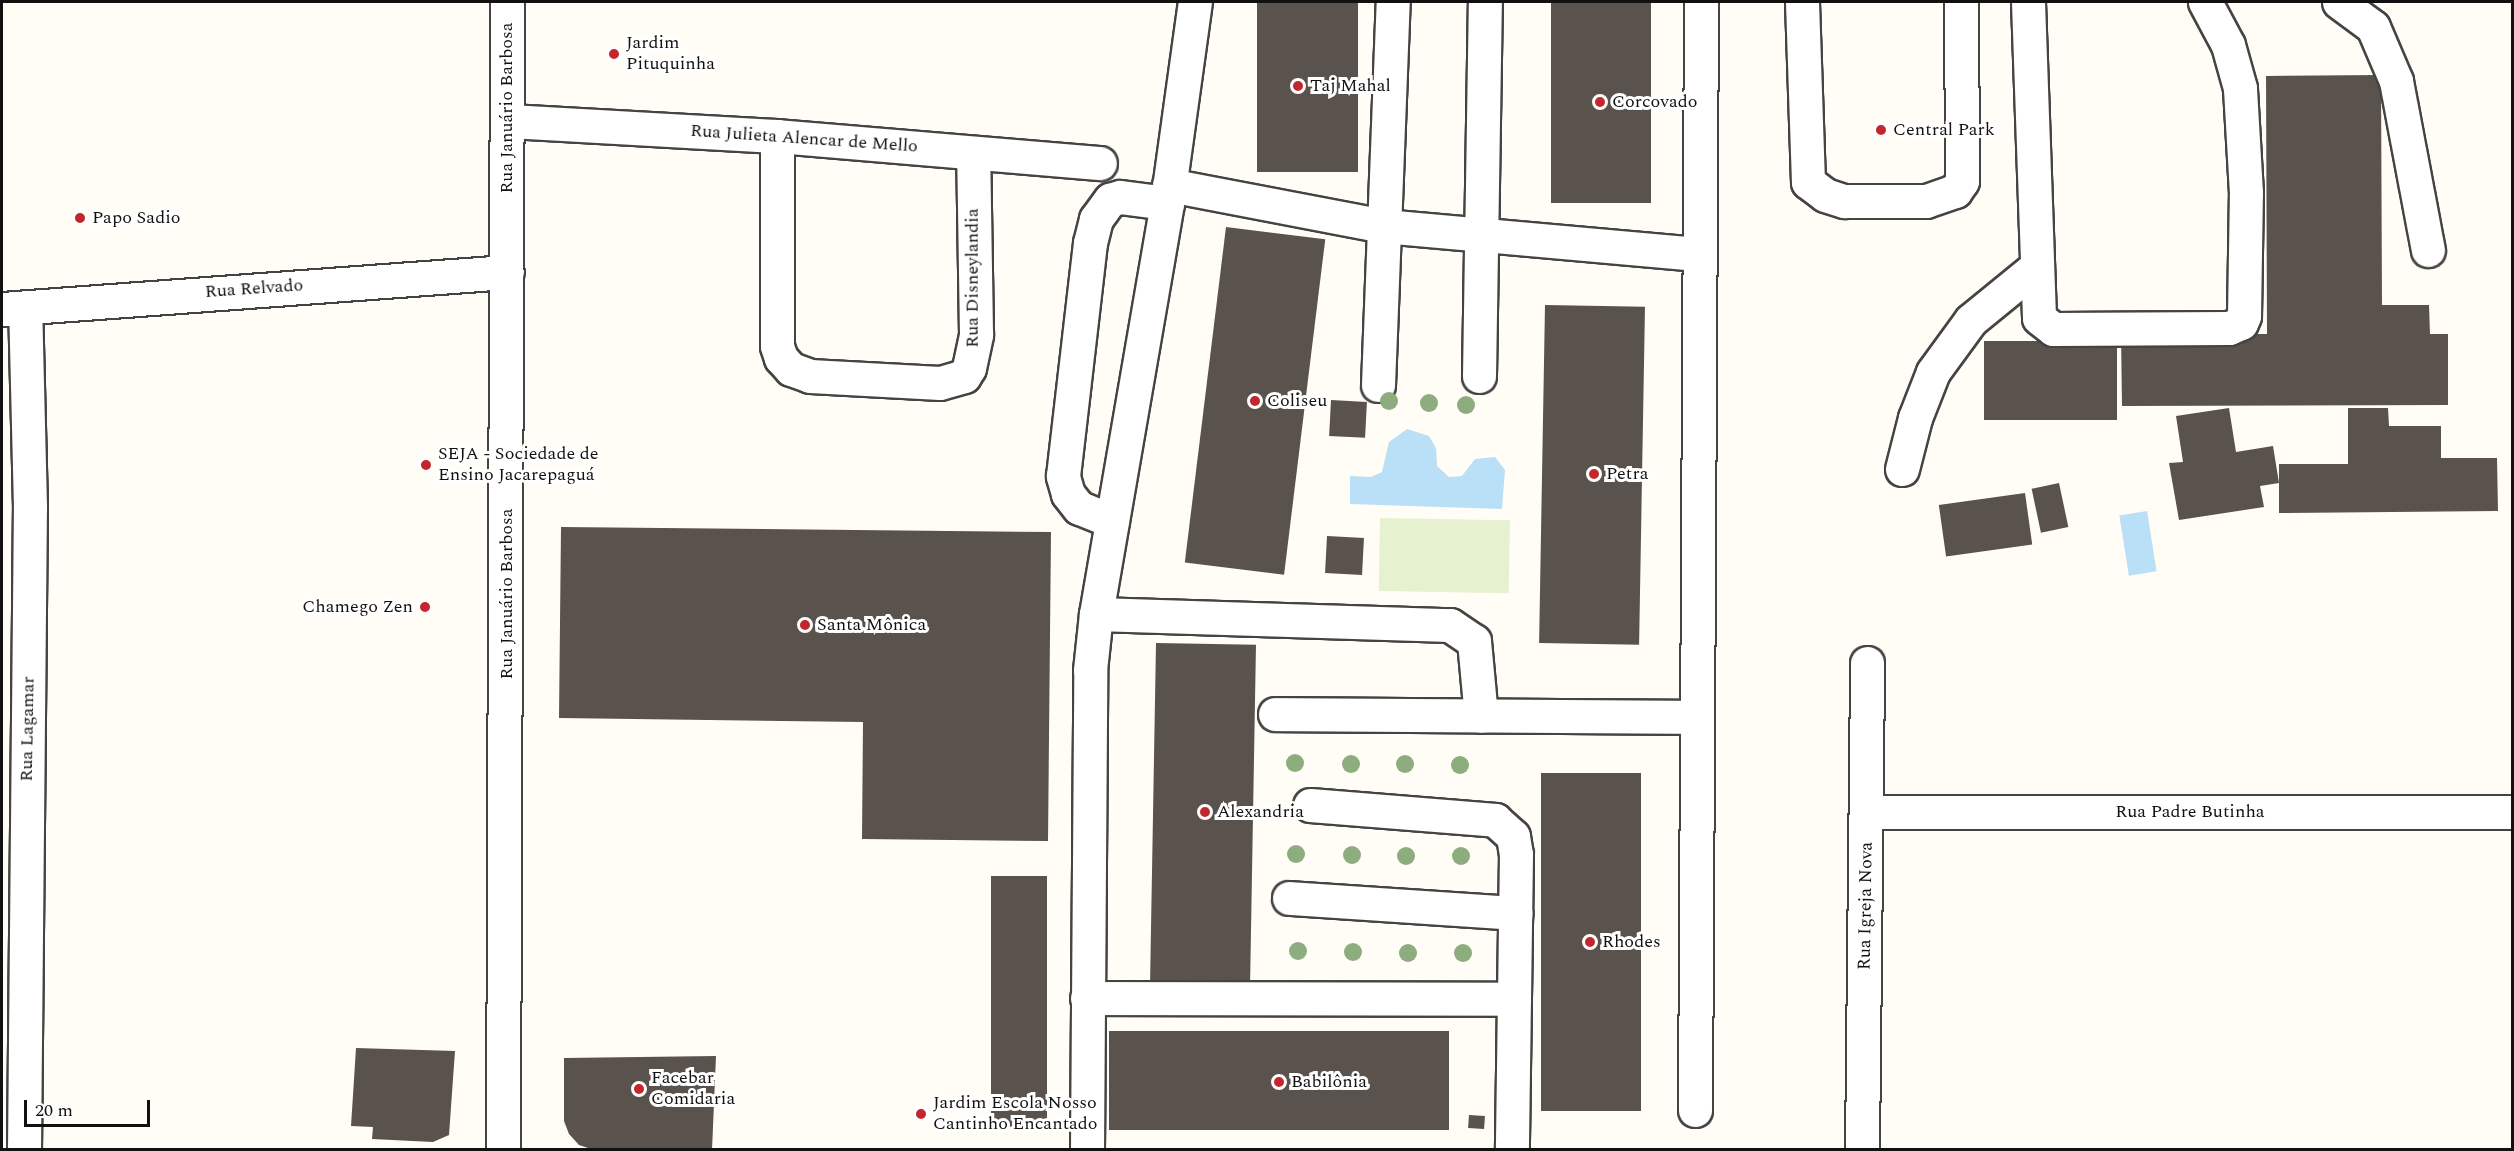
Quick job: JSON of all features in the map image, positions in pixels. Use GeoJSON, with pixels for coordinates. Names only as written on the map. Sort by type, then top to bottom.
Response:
{"type":"FeatureCollection","features":[{"type":"Feature","properties":{"kind":"street","name":"Rua Januário Barbosa"},"geometry":{"type":"LineString","coordinates":[[503,1149],[507,2]]}},
{"type":"Feature","properties":{"kind":"street"},"geometry":{"type":"LineString","coordinates":[[1087,1149],[1090,670],[1096,614],[1168,194],[1195,2]]}},
{"type":"Feature","properties":{"kind":"street"},"geometry":{"type":"LineString","coordinates":[[1378,385],[1394,2]]}},
{"type":"Feature","properties":{"kind":"street"},"geometry":{"type":"LineString","coordinates":[[1479,376],[1485,2]]}},
{"type":"Feature","properties":{"kind":"street"},"geometry":{"type":"LineString","coordinates":[[1695,1110],[1701,2]]}},
{"type":"Feature","properties":{"kind":"street"},"geometry":{"type":"LineString","coordinates":[[1802,2],[1808,182],[1825,195],[1844,201],[1915,201],[1943,197],[1955,191],[1962,181],[1961,2]]}},
{"type":"Feature","properties":{"kind":"street"},"geometry":{"type":"LineString","coordinates":[[2028,2],[2039,318],[2049,328],[2229,328],[2241,323],[2246,192],[2240,88],[2228,45],[2205,2]]}},
{"type":"Feature","properties":{"kind":"street"},"geometry":{"type":"LineString","coordinates":[[2339,2],[2373,27],[2396,81],[2427,249]]}},
{"type":"Feature","properties":{"kind":"street","name":"Rua Julieta Alencar de Mello"},"geometry":{"type":"LineString","coordinates":[[508,121],[777,136],[1100,163]]}},
{"type":"Feature","properties":{"kind":"street","name":"Rua Disneylandia"},"geometry":{"type":"LineString","coordinates":[[777,136],[777,346],[781,358],[791,369],[810,376],[940,383],[964,376],[969,368],[976,334],[973,153]]}},
{"type":"Feature","properties":{"kind":"street"},"geometry":{"type":"LineString","coordinates":[[1112,521],[1079,508],[1068,494],[1063,476],[1090,243],[1096,219],[1110,200],[1120,197],[1168,194],[1383,226],[1481,237],[1698,254]]}},
{"type":"Feature","properties":{"kind":"street"},"geometry":{"type":"LineString","coordinates":[[1902,469],[1914,418],[1933,372],[1971,320],[2036,267]]}},
{"type":"Feature","properties":{"kind":"street","name":"Rua Relvado"},"geometry":{"type":"LineString","coordinates":[[13,309],[176,294],[507,272]]}},
{"type":"Feature","properties":{"kind":"street","name":"Rua Lagamar"},"geometry":{"type":"LineString","coordinates":[[13,309],[30,507],[24,1149]]}},
{"type":"Feature","properties":{"kind":"street"},"geometry":{"type":"LineString","coordinates":[[1096,614],[1450,625],[1474,641],[1481,716]]}},
{"type":"Feature","properties":{"kind":"street","name":"Rua Igreja Nova"},"geometry":{"type":"LineString","coordinates":[[1862,1149],[1867,663]]}},
{"type":"Feature","properties":{"kind":"street"},"geometry":{"type":"LineString","coordinates":[[1275,714],[1696,717]]}},
{"type":"Feature","properties":{"kind":"street"},"geometry":{"type":"LineString","coordinates":[[1310,805],[1495,820],[1513,836],[1516,913],[1512,1149]]}},
{"type":"Feature","properties":{"kind":"street","name":"Rua Padre Butinha"},"geometry":{"type":"LineString","coordinates":[[1867,812],[2512,813]]}},
{"type":"Feature","properties":{"kind":"street"},"geometry":{"type":"LineString","coordinates":[[1289,897],[1516,913]]}},
{"type":"Feature","properties":{"kind":"street"},"geometry":{"type":"LineString","coordinates":[[1087,998],[1514,999]]}},
{"type":"Feature","properties":{"kind":"green space"},"geometry":{"type":"Polygon","coordinates":[[[1380,518],[1510,520],[1509,593],[1379,591],[1380,518]]]}},
{"type":"Feature","properties":{"kind":"water"},"geometry":{"type":"Polygon","coordinates":[[[1407,429],[1429,436],[1436,448],[1437,466],[1449,477],[1462,476],[1475,459],[1495,457],[1505,470],[1502,509],[1350,504],[1350,476],[1371,477],[1382,472],[1389,442],[1407,429]]]}},
{"type":"Feature","properties":{"kind":"water"},"geometry":{"type":"Polygon","coordinates":[[[2147,511],[2157,571],[2129,576],[2119,515],[2147,511]]]}},
{"type":"Feature","properties":{"kind":"building","name":"Taj Mahal"},"geometry":{"type":"Polygon","coordinates":[[[1257,2],[1358,2],[1358,172],[1257,172],[1257,2]]]}},
{"type":"Feature","properties":{"kind":"building","name":"Corcovado"},"geometry":{"type":"Polygon","coordinates":[[[1551,2],[1651,2],[1651,203],[1551,203],[1551,2]]]}},
{"type":"Feature","properties":{"kind":"building"},"geometry":{"type":"Polygon","coordinates":[[[2381,75],[2382,305],[2429,305],[2430,334],[2448,334],[2448,405],[2122,406],[2121,334],[2267,334],[2266,76],[2381,75]]]}},
{"type":"Feature","properties":{"kind":"building","name":"Coliseu"},"geometry":{"type":"Polygon","coordinates":[[[1226,227],[1325,239],[1284,575],[1185,562],[1226,227]]]}},
{"type":"Feature","properties":{"kind":"building","name":"Petra"},"geometry":{"type":"Polygon","coordinates":[[[1545,305],[1645,307],[1639,645],[1539,643],[1545,305]]]}},
{"type":"Feature","properties":{"kind":"building"},"geometry":{"type":"Polygon","coordinates":[[[1984,341],[2117,341],[2117,420],[1984,420],[1984,341]]]}},
{"type":"Feature","properties":{"kind":"building"},"geometry":{"type":"Polygon","coordinates":[[[1331,400],[1367,402],[1365,438],[1329,436],[1331,400]]]}},
{"type":"Feature","properties":{"kind":"building"},"geometry":{"type":"Polygon","coordinates":[[[2229,408],[2236,452],[2273,446],[2279,483],[2260,486],[2264,507],[2179,520],[2169,463],[2183,462],[2176,416],[2229,408]]]}},
{"type":"Feature","properties":{"kind":"building"},"geometry":{"type":"Polygon","coordinates":[[[2348,408],[2388,408],[2389,426],[2441,426],[2441,458],[2497,458],[2498,511],[2279,513],[2279,464],[2348,464],[2348,408]]]}},
{"type":"Feature","properties":{"kind":"building"},"geometry":{"type":"Polygon","coordinates":[[[2059,483],[2068,527],[2041,533],[2032,489],[2059,483]]]}},
{"type":"Feature","properties":{"kind":"building"},"geometry":{"type":"Polygon","coordinates":[[[2025,493],[2032,544],[1946,557],[1939,505],[2025,493]]]}},
{"type":"Feature","properties":{"kind":"building","name":"Santa Mônica"},"geometry":{"type":"Polygon","coordinates":[[[561,527],[1051,532],[1048,841],[862,839],[863,722],[559,718],[561,527]]]}},
{"type":"Feature","properties":{"kind":"building"},"geometry":{"type":"Polygon","coordinates":[[[1327,536],[1364,538],[1362,575],[1325,573],[1327,536]]]}},
{"type":"Feature","properties":{"kind":"building","name":"Alexandria"},"geometry":{"type":"Polygon","coordinates":[[[1156,643],[1256,645],[1250,983],[1150,981],[1156,643]]]}},
{"type":"Feature","properties":{"kind":"building","name":"Rhodes"},"geometry":{"type":"Polygon","coordinates":[[[1541,773],[1641,773],[1641,1111],[1541,1111],[1541,773]]]}},
{"type":"Feature","properties":{"kind":"building"},"geometry":{"type":"Polygon","coordinates":[[[991,876],[1047,876],[1047,1127],[991,1127],[991,876]]]}},
{"type":"Feature","properties":{"kind":"building","name":"Babilônia"},"geometry":{"type":"Polygon","coordinates":[[[1109,1031],[1449,1031],[1449,1130],[1109,1130],[1109,1031]]]}},
{"type":"Feature","properties":{"kind":"building"},"geometry":{"type":"Polygon","coordinates":[[[356,1048],[455,1051],[449,1135],[433,1142],[372,1139],[373,1127],[351,1126],[356,1048]]]}},
{"type":"Feature","properties":{"kind":"building","name":"Facebar Comidaria"},"geometry":{"type":"Polygon","coordinates":[[[716,1056],[712,1150],[594,1150],[579,1145],[569,1134],[564,1121],[564,1058],[716,1056]]]}},
{"type":"Feature","properties":{"kind":"building"},"geometry":{"type":"Polygon","coordinates":[[[1469,1115],[1485,1116],[1484,1129],[1468,1128],[1469,1115]]]}},
{"type":"Feature","properties":{"kind":"place","name":"Jardim Pituquinha"},"geometry":{"type":"Point","coordinates":[614,54]}},
{"type":"Feature","properties":{"kind":"place","name":"Taj Mahal"},"geometry":{"type":"Point","coordinates":[1298,86]}},
{"type":"Feature","properties":{"kind":"place","name":"Corcovado"},"geometry":{"type":"Point","coordinates":[1600,102]}},
{"type":"Feature","properties":{"kind":"place","name":"Central Park"},"geometry":{"type":"Point","coordinates":[1881,130]}},
{"type":"Feature","properties":{"kind":"place","name":"Papo Sadio"},"geometry":{"type":"Point","coordinates":[80,218]}},
{"type":"Feature","properties":{"kind":"place","name":"Coliseu"},"geometry":{"type":"Point","coordinates":[1255,401]}},
{"type":"Feature","properties":{"kind":"place","name":"SEJA - Sociedade de Ensino Jacarepaguá"},"geometry":{"type":"Point","coordinates":[426,465]}},
{"type":"Feature","properties":{"kind":"place","name":"Petra"},"geometry":{"type":"Point","coordinates":[1594,474]}},
{"type":"Feature","properties":{"kind":"place","name":"Chamego Zen"},"geometry":{"type":"Point","coordinates":[425,607]}},
{"type":"Feature","properties":{"kind":"place","name":"Santa Mônica"},"geometry":{"type":"Point","coordinates":[805,625]}},
{"type":"Feature","properties":{"kind":"place","name":"Alexandria"},"geometry":{"type":"Point","coordinates":[1205,812]}},
{"type":"Feature","properties":{"kind":"place","name":"Rhodes"},"geometry":{"type":"Point","coordinates":[1590,942]}},
{"type":"Feature","properties":{"kind":"place","name":"Babilônia"},"geometry":{"type":"Point","coordinates":[1279,1082]}},
{"type":"Feature","properties":{"kind":"place","name":"Facebar Comidaria"},"geometry":{"type":"Point","coordinates":[639,1089]}},
{"type":"Feature","properties":{"kind":"place","name":"Jardim Escola Nosso Cantinho Encantado"},"geometry":{"type":"Point","coordinates":[921,1114]}}]}
